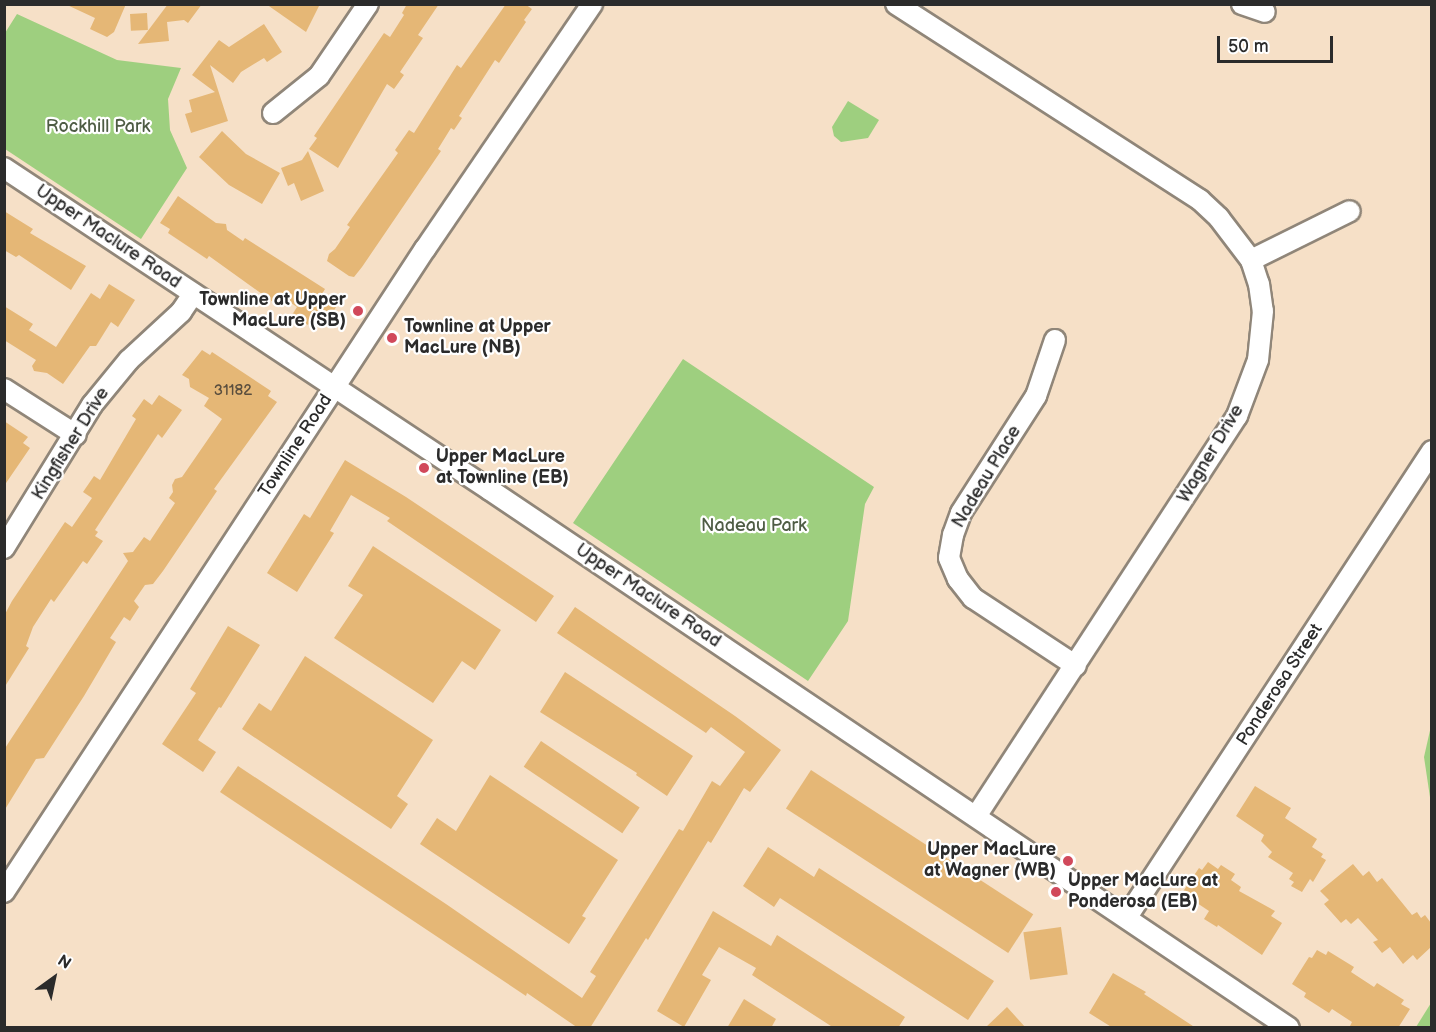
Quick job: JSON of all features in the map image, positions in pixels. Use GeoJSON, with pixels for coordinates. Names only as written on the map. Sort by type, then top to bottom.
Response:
{"type":"FeatureCollection","features":[{"type":"Feature","properties":{"kind":"street"},"geometry":{"type":"LineString","coordinates":[[273,113],[320,76],[368,4]]}},
{"type":"Feature","properties":{"kind":"street","name":"Townline Road"},"geometry":{"type":"LineString","coordinates":[[4,892],[335,386],[592,4]]}},
{"type":"Feature","properties":{"kind":"street","name":"Wagner Drive"},"geometry":{"type":"LineString","coordinates":[[896,4],[1200,200],[1219,218],[1251,260],[1259,284],[1263,311],[1258,360],[1250,387],[1237,416],[976,816]]}},
{"type":"Feature","properties":{"kind":"street"},"geometry":{"type":"LineString","coordinates":[[1242,4],[1265,12]]}},
{"type":"Feature","properties":{"kind":"street","name":"Upper Maclure Road"},"geometry":{"type":"LineString","coordinates":[[4,168],[335,386],[1289,1028]]}},
{"type":"Feature","properties":{"kind":"street"},"geometry":{"type":"LineString","coordinates":[[1251,260],[1350,211]]}},
{"type":"Feature","properties":{"kind":"street","name":"Kingfisher Drive"},"geometry":{"type":"LineString","coordinates":[[4,548],[76,435],[92,405],[111,380],[181,312],[193,294]]}},
{"type":"Feature","properties":{"kind":"street","name":"Nadeau Place"},"geometry":{"type":"LineString","coordinates":[[1055,340],[1036,396],[961,513],[953,535],[949,558],[958,579],[973,598],[1076,666]]}},
{"type":"Feature","properties":{"kind":"street"},"geometry":{"type":"LineString","coordinates":[[4,389],[76,435]]}},
{"type":"Feature","properties":{"kind":"street","name":"Ponderosa Street"},"geometry":{"type":"LineString","coordinates":[[1127,917],[1431,451]]}},
{"type":"Feature","properties":{"kind":"green space","name":"Rockhill Park"},"geometry":{"type":"Polygon","coordinates":[[[17,14],[117,60],[181,68],[168,99],[170,130],[187,168],[141,239],[5,149],[5,33],[17,14]]]}},
{"type":"Feature","properties":{"kind":"green space"},"geometry":{"type":"Polygon","coordinates":[[[848,101],[879,120],[868,138],[841,142],[834,136],[832,127],[848,101]]]}},
{"type":"Feature","properties":{"kind":"green space","name":"Nadeau Park"},"geometry":{"type":"Polygon","coordinates":[[[683,359],[874,487],[865,504],[848,621],[808,681],[573,523],[683,359]]]}},
{"type":"Feature","properties":{"kind":"green space"},"geometry":{"type":"Polygon","coordinates":[[[1431,726],[1431,804],[1424,757],[1431,726]]]}},
{"type":"Feature","properties":{"kind":"green space"},"geometry":{"type":"Polygon","coordinates":[[[1431,1003],[1431,1027],[1416,1027],[1431,1003]]]}},
{"type":"Feature","properties":{"kind":"building"},"geometry":{"type":"Polygon","coordinates":[[[65,4],[126,4],[114,32],[107,37],[90,29],[95,18],[65,4]]]}},
{"type":"Feature","properties":{"kind":"building"},"geometry":{"type":"Polygon","coordinates":[[[168,4],[202,4],[188,23],[184,20],[167,22],[169,41],[138,44],[168,4]]]}},
{"type":"Feature","properties":{"kind":"building"},"geometry":{"type":"Polygon","coordinates":[[[266,4],[320,4],[306,32],[266,4]]]}},
{"type":"Feature","properties":{"kind":"building"},"geometry":{"type":"Polygon","coordinates":[[[407,4],[439,4],[418,35],[423,38],[400,72],[404,75],[394,89],[387,84],[338,168],[309,149],[317,138],[314,136],[384,33],[390,37],[404,15],[402,13],[407,4]]]}},
{"type":"Feature","properties":{"kind":"building"},"geometry":{"type":"Polygon","coordinates":[[[506,4],[525,4],[532,9],[499,63],[495,60],[459,116],[462,118],[454,130],[451,128],[438,149],[441,151],[362,267],[354,277],[349,276],[327,261],[329,254],[335,249],[350,227],[347,225],[398,153],[395,150],[409,130],[414,133],[457,65],[461,68],[506,4]]]}},
{"type":"Feature","properties":{"kind":"building"},"geometry":{"type":"Polygon","coordinates":[[[147,13],[148,30],[131,31],[130,14],[147,13]]]}},
{"type":"Feature","properties":{"kind":"building"},"geometry":{"type":"Polygon","coordinates":[[[264,24],[282,52],[267,62],[264,58],[241,72],[233,83],[210,65],[228,121],[191,133],[185,114],[192,112],[189,100],[215,92],[192,75],[219,40],[229,47],[264,24]]]}},
{"type":"Feature","properties":{"kind":"building"},"geometry":{"type":"Polygon","coordinates":[[[222,131],[246,154],[280,173],[262,204],[229,185],[199,157],[222,131]]]}},
{"type":"Feature","properties":{"kind":"building"},"geometry":{"type":"Polygon","coordinates":[[[308,151],[324,191],[301,201],[294,183],[288,186],[281,168],[302,160],[308,151]]]}},
{"type":"Feature","properties":{"kind":"building"},"geometry":{"type":"Polygon","coordinates":[[[178,196],[216,223],[226,224],[227,230],[243,241],[245,238],[325,289],[322,294],[336,307],[325,325],[313,317],[308,325],[292,315],[297,307],[278,294],[273,302],[209,256],[207,259],[168,233],[170,229],[160,223],[178,196]]]}},
{"type":"Feature","properties":{"kind":"building"},"geometry":{"type":"Polygon","coordinates":[[[4,211],[33,229],[30,233],[86,266],[71,290],[19,255],[16,257],[4,250],[4,211]]]}},
{"type":"Feature","properties":{"kind":"building"},"geometry":{"type":"Polygon","coordinates":[[[109,284],[135,300],[118,327],[111,322],[96,346],[90,346],[63,384],[47,373],[34,371],[32,366],[36,360],[4,340],[4,306],[33,324],[29,330],[56,347],[91,293],[100,299],[109,284]]]}},
{"type":"Feature","properties":{"kind":"building"},"geometry":{"type":"Polygon","coordinates":[[[202,350],[210,355],[212,352],[271,391],[268,396],[277,402],[214,489],[217,491],[163,571],[153,584],[145,585],[134,601],[139,607],[130,621],[124,617],[110,638],[116,642],[84,696],[44,758],[36,759],[4,811],[4,750],[128,561],[123,553],[133,552],[144,537],[150,541],[175,503],[169,498],[173,492],[172,485],[175,479],[182,477],[222,419],[204,406],[209,398],[190,387],[189,379],[182,375],[202,350]]]}},
{"type":"Feature","properties":{"kind":"building"},"geometry":{"type":"Polygon","coordinates":[[[159,395],[182,410],[162,438],[158,434],[95,530],[98,532],[95,536],[103,541],[87,564],[83,561],[54,602],[51,599],[33,627],[26,646],[29,648],[4,688],[4,616],[65,522],[72,527],[92,498],[83,492],[94,476],[100,480],[136,419],[132,416],[144,399],[152,405],[159,395]]]}},
{"type":"Feature","properties":{"kind":"building"},"geometry":{"type":"Polygon","coordinates":[[[4,421],[28,437],[23,443],[30,448],[4,486],[4,421]]]}},
{"type":"Feature","properties":{"kind":"building"},"geometry":{"type":"Polygon","coordinates":[[[345,460],[406,497],[554,596],[536,622],[387,521],[390,518],[351,495],[330,531],[334,533],[297,592],[267,573],[304,514],[310,518],[345,460]]]}},
{"type":"Feature","properties":{"kind":"building"},"geometry":{"type":"Polygon","coordinates":[[[373,546],[501,630],[475,670],[462,661],[433,703],[334,638],[363,595],[348,586],[373,546]]]}},
{"type":"Feature","properties":{"kind":"building"},"geometry":{"type":"Polygon","coordinates":[[[575,607],[781,750],[750,792],[744,788],[711,843],[708,841],[648,940],[646,938],[590,1028],[578,1028],[527,993],[526,996],[220,792],[238,766],[446,904],[582,998],[596,976],[590,972],[679,829],[683,831],[712,781],[720,786],[745,752],[711,727],[706,733],[557,633],[575,607]]]}},
{"type":"Feature","properties":{"kind":"building"},"geometry":{"type":"Polygon","coordinates":[[[228,626],[260,645],[198,740],[216,752],[203,772],[162,744],[196,693],[190,689],[228,626]]]}},
{"type":"Feature","properties":{"kind":"building"},"geometry":{"type":"Polygon","coordinates":[[[305,656],[433,740],[397,796],[408,804],[391,829],[242,729],[259,703],[271,711],[305,656]]]}},
{"type":"Feature","properties":{"kind":"building"},"geometry":{"type":"Polygon","coordinates":[[[565,672],[693,756],[667,796],[636,775],[637,773],[540,712],[565,672]]]}},
{"type":"Feature","properties":{"kind":"building"},"geometry":{"type":"Polygon","coordinates":[[[541,741],[640,808],[622,833],[524,767],[541,741]]]}},
{"type":"Feature","properties":{"kind":"building"},"geometry":{"type":"Polygon","coordinates":[[[811,770],[1033,914],[1008,953],[786,809],[811,770]]]}},
{"type":"Feature","properties":{"kind":"building"},"geometry":{"type":"Polygon","coordinates":[[[490,775],[618,860],[582,916],[586,918],[569,944],[420,844],[437,818],[456,831],[490,775]]]}},
{"type":"Feature","properties":{"kind":"building"},"geometry":{"type":"Polygon","coordinates":[[[1255,786],[1291,808],[1285,818],[1317,839],[1312,847],[1323,854],[1321,857],[1326,860],[1313,882],[1310,879],[1302,892],[1291,886],[1294,882],[1289,879],[1293,873],[1268,857],[1272,852],[1261,841],[1264,835],[1236,816],[1255,786]]]}},
{"type":"Feature","properties":{"kind":"building"},"geometry":{"type":"Polygon","coordinates":[[[768,847],[814,877],[819,868],[994,981],[968,1020],[780,898],[774,907],[743,886],[768,847]]]}},
{"type":"Feature","properties":{"kind":"building"},"geometry":{"type":"Polygon","coordinates":[[[1208,862],[1218,869],[1221,865],[1235,874],[1231,880],[1241,887],[1239,891],[1275,911],[1271,916],[1282,923],[1262,955],[1218,925],[1217,927],[1204,919],[1209,911],[1182,893],[1199,868],[1202,870],[1208,862]]]}},
{"type":"Feature","properties":{"kind":"building"},"geometry":{"type":"Polygon","coordinates":[[[1353,864],[1363,876],[1369,871],[1377,882],[1382,878],[1412,915],[1417,912],[1421,918],[1425,915],[1431,923],[1431,947],[1417,960],[1413,955],[1403,964],[1390,947],[1382,953],[1373,942],[1378,940],[1358,918],[1351,924],[1346,919],[1341,923],[1324,904],[1329,900],[1320,891],[1353,864]]]}},
{"type":"Feature","properties":{"kind":"building"},"geometry":{"type":"Polygon","coordinates":[[[713,911],[771,946],[777,935],[905,1017],[898,1028],[834,1028],[752,975],[756,968],[719,947],[702,975],[711,980],[684,1027],[657,1011],[713,911]]]}},
{"type":"Feature","properties":{"kind":"building"},"geometry":{"type":"Polygon","coordinates":[[[1061,927],[1068,975],[1030,980],[1023,932],[1061,927]]]}},
{"type":"Feature","properties":{"kind":"building"},"geometry":{"type":"Polygon","coordinates":[[[1317,950],[1326,955],[1328,951],[1354,967],[1351,972],[1374,987],[1377,983],[1404,1000],[1401,1004],[1410,1009],[1398,1028],[1349,1028],[1352,1022],[1332,1009],[1329,1013],[1304,997],[1306,993],[1292,984],[1309,957],[1312,958],[1317,950]]]}},
{"type":"Feature","properties":{"kind":"building"},"geometry":{"type":"Polygon","coordinates":[[[1113,973],[1146,992],[1144,994],[1196,1028],[1113,1028],[1089,1013],[1113,973]]]}},
{"type":"Feature","properties":{"kind":"building"},"geometry":{"type":"Polygon","coordinates":[[[744,999],[776,1019],[771,1028],[727,1028],[744,999]]]}},
{"type":"Feature","properties":{"kind":"building"},"geometry":{"type":"Polygon","coordinates":[[[1007,1007],[1026,1028],[985,1028],[1007,1007]]]}},
{"type":"Feature","properties":{"kind":"place","name":"Townline at Upper MacLure (SB)"},"geometry":{"type":"Point","coordinates":[358,311]}},
{"type":"Feature","properties":{"kind":"place","name":"Townline at Upper MacLure (NB)"},"geometry":{"type":"Point","coordinates":[392,338]}},
{"type":"Feature","properties":{"kind":"place","name":"Upper MacLure at Townline (EB)"},"geometry":{"type":"Point","coordinates":[424,468]}},
{"type":"Feature","properties":{"kind":"place","name":"Upper MacLure at Wagner (WB)"},"geometry":{"type":"Point","coordinates":[1068,861]}},
{"type":"Feature","properties":{"kind":"place","name":"Upper MacLure at Ponderosa (EB)"},"geometry":{"type":"Point","coordinates":[1056,892]}}]}
